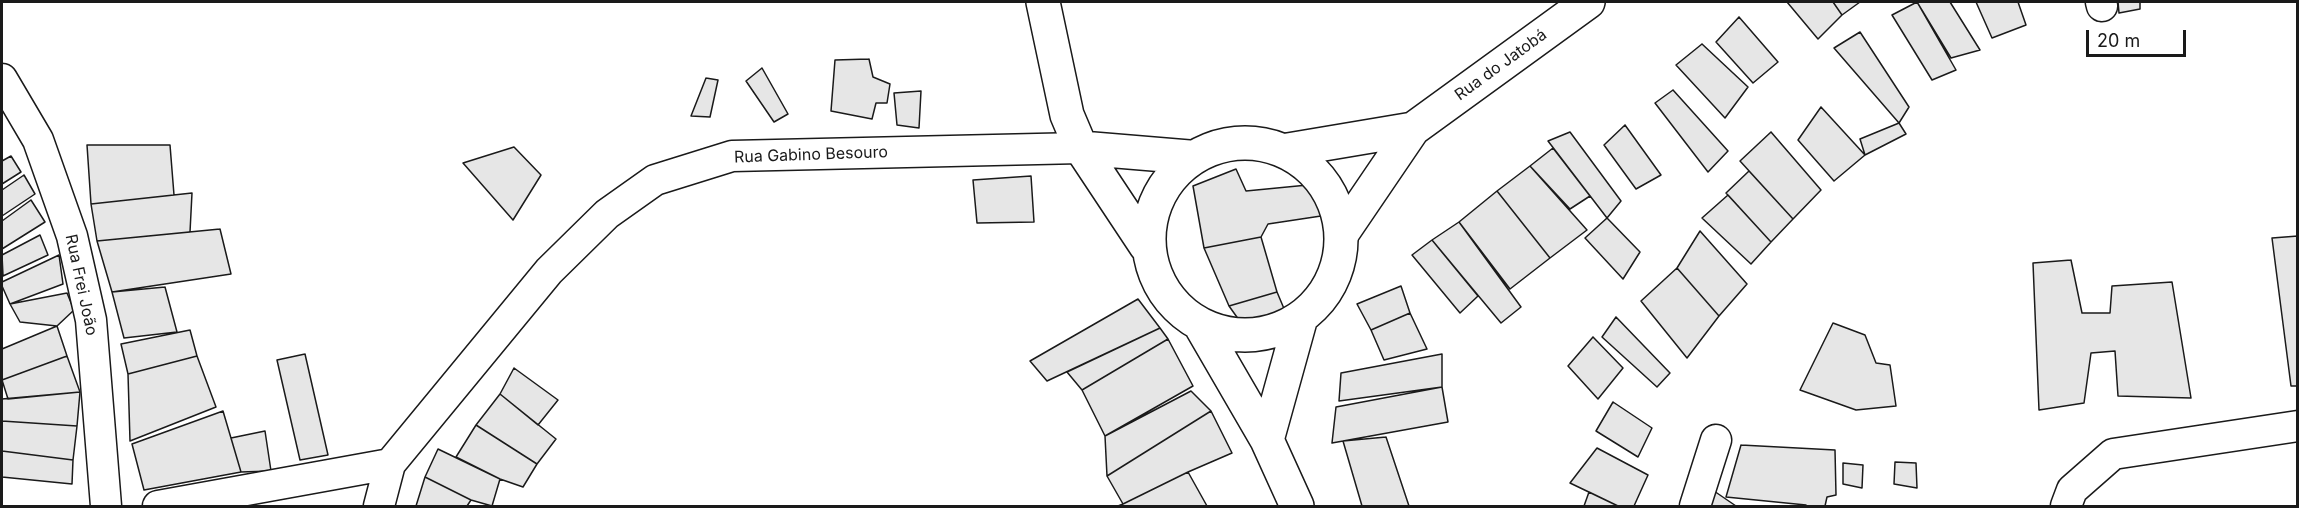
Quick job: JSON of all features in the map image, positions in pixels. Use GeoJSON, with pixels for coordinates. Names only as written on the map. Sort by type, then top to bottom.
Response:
{"type":"FeatureCollection","features":[{"type":"Feature","properties":{"kind":"main road"},"geometry":{"type":"LineString","coordinates":[[1043,2],[1067,115],[1080,148],[1146,246],[1163,294],[1202,328],[1267,440],[1297,507]]}},
{"type":"Feature","properties":{"kind":"main road","name":"Rua do Jatobá"},"geometry":{"type":"LineString","coordinates":[[1343,232],[1413,129],[1588,2]]}},
{"type":"Feature","properties":{"kind":"main road","name":"Rua do Jatobá"},"geometry":{"type":"LineString","coordinates":[[1288,150],[1413,129]]}},
{"type":"Feature","properties":{"kind":"main road"},"geometry":{"type":"LineString","coordinates":[[1080,148],[1189,157],[1237,141],[1288,150],[1326,184],[1343,232],[1334,283],[1300,321],[1267,440]]}},
{"type":"Feature","properties":{"kind":"main road"},"geometry":{"type":"LineString","coordinates":[[1146,246],[1156,196],[1189,157]]}},
{"type":"Feature","properties":{"kind":"main road"},"geometry":{"type":"LineString","coordinates":[[1202,328],[1252,338],[1300,321]]}},
{"type":"Feature","properties":{"kind":"street","name":"Rua Frei João"},"geometry":{"type":"LineString","coordinates":[[2,79],[38,140],[72,236],[91,320],[106,507]]}},
{"type":"Feature","properties":{"kind":"street","name":"Rua Gabino Besouro"},"geometry":{"type":"LineString","coordinates":[[379,507],[390,464],[549,271],[607,214],[654,180],[732,156],[1080,148]]}},
{"type":"Feature","properties":{"kind":"street"},"geometry":{"type":"LineString","coordinates":[[2066,507],[2072,490],[2113,454],[2298,426]]}},
{"type":"Feature","properties":{"kind":"street"},"geometry":{"type":"LineString","coordinates":[[1695,507],[1716,440]]}},
{"type":"Feature","properties":{"kind":"street"},"geometry":{"type":"LineString","coordinates":[[158,507],[390,464]]}},
{"type":"Feature","properties":{"kind":"building"},"geometry":{"type":"Polygon","coordinates":[[[1787,2],[1833,2],[1842,15],[1818,39],[1787,2]]]}},
{"type":"Feature","properties":{"kind":"building"},"geometry":{"type":"Polygon","coordinates":[[[1833,2],[1860,2],[1842,15],[1833,2]]]}},
{"type":"Feature","properties":{"kind":"building"},"geometry":{"type":"Polygon","coordinates":[[[1917,2],[1950,2],[1980,50],[1951,58],[1917,2]]]}},
{"type":"Feature","properties":{"kind":"building"},"geometry":{"type":"Polygon","coordinates":[[[1917,2],[1956,70],[1932,80],[1892,15],[1917,2]]]}},
{"type":"Feature","properties":{"kind":"building"},"geometry":{"type":"Polygon","coordinates":[[[1976,2],[2018,2],[2026,25],[1992,38],[1976,2]]]}},
{"type":"Feature","properties":{"kind":"building"},"geometry":{"type":"Polygon","coordinates":[[[2118,2],[2140,2],[2140,9],[2119,13],[2118,2]]]}},
{"type":"Feature","properties":{"kind":"building"},"geometry":{"type":"Polygon","coordinates":[[[1739,17],[1778,62],[1753,83],[1716,42],[1739,17]]]}},
{"type":"Feature","properties":{"kind":"building"},"geometry":{"type":"Polygon","coordinates":[[[1860,32],[1909,107],[1899,123],[1834,48],[1860,32]]]}},
{"type":"Feature","properties":{"kind":"building"},"geometry":{"type":"Polygon","coordinates":[[[1702,44],[1748,87],[1725,118],[1676,65],[1702,44]]]}},
{"type":"Feature","properties":{"kind":"building"},"geometry":{"type":"Polygon","coordinates":[[[869,59],[873,77],[890,84],[887,103],[876,103],[872,119],[831,111],[835,60],[869,59]]]}},
{"type":"Feature","properties":{"kind":"building"},"geometry":{"type":"Polygon","coordinates":[[[762,68],[788,114],[774,122],[746,81],[762,68]]]}},
{"type":"Feature","properties":{"kind":"building"},"geometry":{"type":"Polygon","coordinates":[[[706,78],[718,80],[710,117],[691,116],[706,78]]]}},
{"type":"Feature","properties":{"kind":"building"},"geometry":{"type":"Polygon","coordinates":[[[1673,90],[1728,151],[1708,172],[1655,103],[1673,90]]]}},
{"type":"Feature","properties":{"kind":"building"},"geometry":{"type":"Polygon","coordinates":[[[921,91],[919,128],[897,125],[894,93],[921,91]]]}},
{"type":"Feature","properties":{"kind":"building"},"geometry":{"type":"Polygon","coordinates":[[[1821,107],[1865,155],[1834,181],[1798,140],[1821,107]]]}},
{"type":"Feature","properties":{"kind":"building"},"geometry":{"type":"Polygon","coordinates":[[[1899,123],[1906,134],[1865,155],[1860,139],[1899,123]]]}},
{"type":"Feature","properties":{"kind":"building"},"geometry":{"type":"Polygon","coordinates":[[[1625,125],[1661,175],[1636,189],[1604,145],[1625,125]]]}},
{"type":"Feature","properties":{"kind":"building"},"geometry":{"type":"Polygon","coordinates":[[[1570,132],[1621,201],[1607,218],[1548,141],[1570,132]]]}},
{"type":"Feature","properties":{"kind":"building"},"geometry":{"type":"Polygon","coordinates":[[[1771,132],[1821,190],[1793,219],[1740,161],[1771,132]]]}},
{"type":"Feature","properties":{"kind":"building"},"geometry":{"type":"Polygon","coordinates":[[[87,145],[170,145],[174,195],[91,204],[87,145]]]}},
{"type":"Feature","properties":{"kind":"building"},"geometry":{"type":"Polygon","coordinates":[[[514,147],[541,175],[513,220],[463,163],[514,147]]]}},
{"type":"Feature","properties":{"kind":"building"},"geometry":{"type":"Polygon","coordinates":[[[1553,148],[1590,196],[1570,209],[1530,166],[1553,148]]]}},
{"type":"Feature","properties":{"kind":"building"},"geometry":{"type":"Polygon","coordinates":[[[11,156],[21,172],[2,184],[2,161],[11,156]]]}},
{"type":"Feature","properties":{"kind":"building"},"geometry":{"type":"Polygon","coordinates":[[[1530,166],[1587,230],[1550,258],[1497,191],[1530,166]]]}},
{"type":"Feature","properties":{"kind":"building"},"geometry":{"type":"Polygon","coordinates":[[[1236,169],[1246,191],[1318,184],[1321,216],[1268,224],[1261,237],[1204,248],[1193,186],[1236,169]]]}},
{"type":"Feature","properties":{"kind":"building"},"geometry":{"type":"Polygon","coordinates":[[[1749,171],[1793,219],[1771,242],[1726,193],[1749,171]]]}},
{"type":"Feature","properties":{"kind":"building"},"geometry":{"type":"Polygon","coordinates":[[[24,175],[35,194],[2,216],[2,190],[24,175]]]}},
{"type":"Feature","properties":{"kind":"building"},"geometry":{"type":"Polygon","coordinates":[[[1031,176],[1034,222],[977,223],[973,180],[1031,176]]]}},
{"type":"Feature","properties":{"kind":"building"},"geometry":{"type":"Polygon","coordinates":[[[1497,191],[1550,258],[1510,289],[1459,222],[1497,191]]]}},
{"type":"Feature","properties":{"kind":"building"},"geometry":{"type":"Polygon","coordinates":[[[192,193],[190,232],[97,241],[91,204],[192,193]]]}},
{"type":"Feature","properties":{"kind":"building"},"geometry":{"type":"Polygon","coordinates":[[[1728,195],[1771,242],[1751,264],[1702,218],[1728,195]]]}},
{"type":"Feature","properties":{"kind":"building"},"geometry":{"type":"Polygon","coordinates":[[[31,200],[45,222],[2,249],[2,221],[31,200]]]}},
{"type":"Feature","properties":{"kind":"building"},"geometry":{"type":"Polygon","coordinates":[[[1607,218],[1640,252],[1623,279],[1585,238],[1607,218]]]}},
{"type":"Feature","properties":{"kind":"building"},"geometry":{"type":"Polygon","coordinates":[[[1459,222],[1521,307],[1501,323],[1432,240],[1459,222]]]}},
{"type":"Feature","properties":{"kind":"building"},"geometry":{"type":"Polygon","coordinates":[[[220,229],[231,274],[112,292],[97,241],[220,229]]]}},
{"type":"Feature","properties":{"kind":"building"},"geometry":{"type":"Polygon","coordinates":[[[1700,231],[1747,284],[1719,316],[1677,268],[1700,231]]]}},
{"type":"Feature","properties":{"kind":"building"},"geometry":{"type":"Polygon","coordinates":[[[40,235],[48,255],[3,276],[2,255],[40,235]]]}},
{"type":"Feature","properties":{"kind":"building"},"geometry":{"type":"Polygon","coordinates":[[[2298,236],[2298,386],[2291,386],[2272,238],[2298,236]]]}},
{"type":"Feature","properties":{"kind":"building"},"geometry":{"type":"Polygon","coordinates":[[[1261,237],[1277,292],[1229,306],[1204,248],[1261,237]]]}},
{"type":"Feature","properties":{"kind":"building"},"geometry":{"type":"Polygon","coordinates":[[[1432,240],[1478,296],[1460,313],[1412,255],[1432,240]]]}},
{"type":"Feature","properties":{"kind":"building"},"geometry":{"type":"Polygon","coordinates":[[[59,255],[63,284],[10,304],[2,282],[59,255]]]}},
{"type":"Feature","properties":{"kind":"building"},"geometry":{"type":"Polygon","coordinates":[[[2071,260],[2082,313],[2110,313],[2112,286],[2172,282],[2191,398],[2118,396],[2115,351],[2091,353],[2084,403],[2039,410],[2033,263],[2071,260]]]}},
{"type":"Feature","properties":{"kind":"building"},"geometry":{"type":"Polygon","coordinates":[[[1677,268],[1719,316],[1687,358],[1641,301],[1677,268]]]}},
{"type":"Feature","properties":{"kind":"building"},"geometry":{"type":"Polygon","coordinates":[[[1401,286],[1410,313],[1371,330],[1357,304],[1401,286]]]}},
{"type":"Feature","properties":{"kind":"building"},"geometry":{"type":"Polygon","coordinates":[[[165,287],[177,332],[124,338],[112,292],[165,287]]]}},
{"type":"Feature","properties":{"kind":"building"},"geometry":{"type":"Polygon","coordinates":[[[1277,292],[1285,311],[1244,327],[1229,306],[1277,292]]]}},
{"type":"Feature","properties":{"kind":"building"},"geometry":{"type":"Polygon","coordinates":[[[67,293],[74,310],[57,326],[20,322],[10,304],[67,293]]]}},
{"type":"Feature","properties":{"kind":"building"},"geometry":{"type":"Polygon","coordinates":[[[1138,299],[1160,328],[1047,381],[1030,361],[1138,299]]]}},
{"type":"Feature","properties":{"kind":"building"},"geometry":{"type":"Polygon","coordinates":[[[1410,313],[1427,349],[1384,360],[1371,330],[1410,313]]]}},
{"type":"Feature","properties":{"kind":"building"},"geometry":{"type":"Polygon","coordinates":[[[1616,317],[1670,373],[1657,387],[1602,337],[1616,317]]]}},
{"type":"Feature","properties":{"kind":"building"},"geometry":{"type":"Polygon","coordinates":[[[1833,323],[1865,335],[1876,363],[1890,365],[1896,406],[1856,410],[1800,390],[1833,323]]]}},
{"type":"Feature","properties":{"kind":"building"},"geometry":{"type":"Polygon","coordinates":[[[57,326],[67,356],[2,380],[2,349],[57,326]]]}},
{"type":"Feature","properties":{"kind":"building"},"geometry":{"type":"Polygon","coordinates":[[[1160,328],[1168,339],[1082,390],[1067,372],[1160,328]]]}},
{"type":"Feature","properties":{"kind":"building"},"geometry":{"type":"Polygon","coordinates":[[[190,330],[197,356],[128,374],[121,344],[190,330]]]}},
{"type":"Feature","properties":{"kind":"building"},"geometry":{"type":"Polygon","coordinates":[[[1593,337],[1623,368],[1598,399],[1568,366],[1593,337]]]}},
{"type":"Feature","properties":{"kind":"building"},"geometry":{"type":"Polygon","coordinates":[[[1168,339],[1193,386],[1105,436],[1082,390],[1168,339]]]}},
{"type":"Feature","properties":{"kind":"building"},"geometry":{"type":"Polygon","coordinates":[[[305,354],[328,455],[300,460],[277,360],[305,354]]]}},
{"type":"Feature","properties":{"kind":"building"},"geometry":{"type":"Polygon","coordinates":[[[1442,354],[1442,387],[1339,401],[1341,373],[1442,354]]]}},
{"type":"Feature","properties":{"kind":"building"},"geometry":{"type":"Polygon","coordinates":[[[67,356],[80,392],[8,399],[2,380],[67,356]]]}},
{"type":"Feature","properties":{"kind":"building"},"geometry":{"type":"Polygon","coordinates":[[[197,356],[216,407],[130,441],[128,374],[197,356]]]}},
{"type":"Feature","properties":{"kind":"building"},"geometry":{"type":"Polygon","coordinates":[[[514,368],[558,400],[538,425],[500,394],[514,368]]]}},
{"type":"Feature","properties":{"kind":"building"},"geometry":{"type":"Polygon","coordinates":[[[1442,387],[1448,422],[1332,443],[1336,407],[1442,387]]]}},
{"type":"Feature","properties":{"kind":"building"},"geometry":{"type":"Polygon","coordinates":[[[1191,391],[1211,411],[1107,476],[1105,436],[1191,391]]]}},
{"type":"Feature","properties":{"kind":"building"},"geometry":{"type":"Polygon","coordinates":[[[80,392],[77,426],[2,421],[2,399],[80,392]]]}},
{"type":"Feature","properties":{"kind":"building"},"geometry":{"type":"Polygon","coordinates":[[[500,394],[556,439],[537,464],[476,425],[500,394]]]}},
{"type":"Feature","properties":{"kind":"building"},"geometry":{"type":"Polygon","coordinates":[[[1613,402],[1652,428],[1638,457],[1596,431],[1613,402]]]}},
{"type":"Feature","properties":{"kind":"building"},"geometry":{"type":"Polygon","coordinates":[[[223,411],[241,472],[144,490],[132,444],[223,411]]]}},
{"type":"Feature","properties":{"kind":"building"},"geometry":{"type":"Polygon","coordinates":[[[1211,411],[1232,453],[1123,504],[1107,476],[1211,411]]]}},
{"type":"Feature","properties":{"kind":"building"},"geometry":{"type":"Polygon","coordinates":[[[2,421],[77,426],[73,460],[2,451],[2,421]]]}},
{"type":"Feature","properties":{"kind":"building"},"geometry":{"type":"Polygon","coordinates":[[[476,425],[537,464],[523,487],[500,479],[456,457],[476,425]]]}},
{"type":"Feature","properties":{"kind":"building"},"geometry":{"type":"Polygon","coordinates":[[[265,431],[271,471],[241,472],[231,438],[265,431]]]}},
{"type":"Feature","properties":{"kind":"building"},"geometry":{"type":"Polygon","coordinates":[[[1386,437],[1409,506],[1362,506],[1343,441],[1386,437]]]}},
{"type":"Feature","properties":{"kind":"building"},"geometry":{"type":"Polygon","coordinates":[[[1741,445],[1835,450],[1836,495],[1827,497],[1825,506],[1726,497],[1741,445]]]}},
{"type":"Feature","properties":{"kind":"building"},"geometry":{"type":"Polygon","coordinates":[[[1597,448],[1648,475],[1634,506],[1618,506],[1570,483],[1597,448]]]}},
{"type":"Feature","properties":{"kind":"building"},"geometry":{"type":"Polygon","coordinates":[[[438,449],[500,479],[492,506],[471,500],[425,477],[438,449]]]}},
{"type":"Feature","properties":{"kind":"building"},"geometry":{"type":"Polygon","coordinates":[[[2,451],[73,460],[72,484],[2,477],[2,451]]]}},
{"type":"Feature","properties":{"kind":"building"},"geometry":{"type":"Polygon","coordinates":[[[1895,462],[1916,463],[1917,488],[1894,484],[1895,462]]]}},
{"type":"Feature","properties":{"kind":"building"},"geometry":{"type":"Polygon","coordinates":[[[1843,463],[1863,465],[1862,488],[1843,484],[1843,463]]]}},
{"type":"Feature","properties":{"kind":"building"},"geometry":{"type":"Polygon","coordinates":[[[1188,472],[1207,506],[1118,506],[1123,504],[1188,472]]]}},
{"type":"Feature","properties":{"kind":"building"},"geometry":{"type":"Polygon","coordinates":[[[425,477],[471,500],[467,506],[416,506],[425,477]]]}},
{"type":"Feature","properties":{"kind":"building"},"geometry":{"type":"Polygon","coordinates":[[[1714,491],[1736,506],[1708,506],[1714,491]]]}},
{"type":"Feature","properties":{"kind":"building"},"geometry":{"type":"Polygon","coordinates":[[[1589,492],[1618,506],[1584,506],[1589,492]]]}}]}
